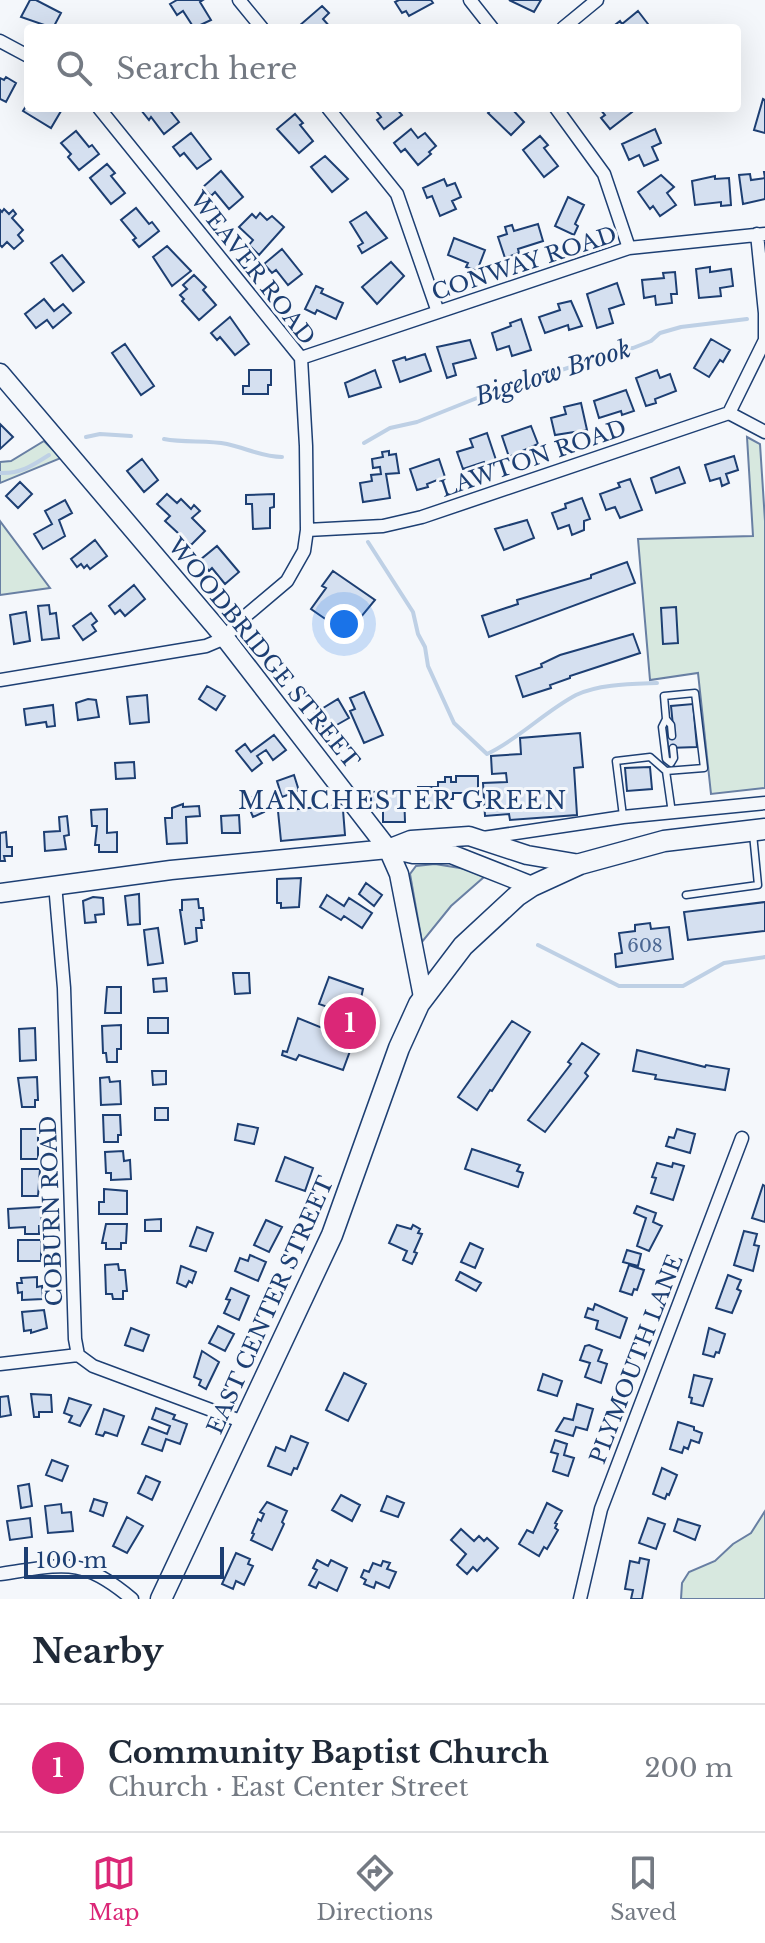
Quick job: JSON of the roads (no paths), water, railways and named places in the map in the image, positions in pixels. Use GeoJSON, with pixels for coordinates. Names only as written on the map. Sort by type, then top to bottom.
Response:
{"type":"FeatureCollection","features":[{"type":"Feature","properties":{"kind":"main road","name":"WOODBRIDGE STREET"},"geometry":{"type":"LineString","coordinates":[[0,373],[225,638],[388,849],[399,874],[423,997]]}},
{"type":"Feature","properties":{"kind":"main road","name":"EAST CENTER STREET"},"geometry":{"type":"LineString","coordinates":[[168,1597],[332,1235],[399,1048],[423,997],[465,943],[532,886],[580,864],[664,841],[759,830]]}},
{"type":"Feature","properties":{"kind":"main road"},"geometry":{"type":"LineString","coordinates":[[0,893],[171,870],[388,849],[411,840],[456,835],[527,855],[580,864]]}},
{"type":"Feature","properties":{"kind":"main road"},"geometry":{"type":"LineString","coordinates":[[388,849],[413,854],[451,854],[532,886]]}},
{"type":"Feature","properties":{"kind":"street"},"geometry":{"type":"LineString","coordinates":[[239,0],[259,24]]}},
{"type":"Feature","properties":{"kind":"street"},"geometry":{"type":"LineString","coordinates":[[470,0],[489,24]]}},
{"type":"Feature","properties":{"kind":"street"},"geometry":{"type":"LineString","coordinates":[[568,24],[597,0]]}},
{"type":"Feature","properties":{"kind":"street"},"geometry":{"type":"LineString","coordinates":[[0,41],[24,54]]}},
{"type":"Feature","properties":{"kind":"street","name":"WEAVER ROAD"},"geometry":{"type":"LineString","coordinates":[[102,112],[301,358],[307,530],[304,551],[287,581],[236,624],[225,638]]}},
{"type":"Feature","properties":{"kind":"street"},"geometry":{"type":"LineString","coordinates":[[331,112],[397,194],[438,312]]}},
{"type":"Feature","properties":{"kind":"street"},"geometry":{"type":"LineString","coordinates":[[559,112],[604,174],[629,248]]}},
{"type":"Feature","properties":{"kind":"street"},"geometry":{"type":"LineString","coordinates":[[761,234],[765,340],[729,413],[765,432]]}},
{"type":"Feature","properties":{"kind":"street","name":"CONWAY ROAD"},"geometry":{"type":"LineString","coordinates":[[301,358],[629,248],[761,234]]}},
{"type":"Feature","properties":{"kind":"street","name":"LAWTON ROAD"},"geometry":{"type":"LineString","coordinates":[[307,530],[383,526],[422,517],[729,413]]}},
{"type":"Feature","properties":{"kind":"street"},"geometry":{"type":"LineString","coordinates":[[0,680],[206,646],[225,638]]}},
{"type":"Feature","properties":{"kind":"street"},"geometry":{"type":"LineString","coordinates":[[477,839],[623,817],[765,803]]}},
{"type":"Feature","properties":{"kind":"street","name":"COBURN ROAD"},"geometry":{"type":"LineString","coordinates":[[55,884],[64,988],[78,1355]]}},
{"type":"Feature","properties":{"kind":"street","name":"PLYMOUTH LANE"},"geometry":{"type":"LineString","coordinates":[[580,1599],[601,1509],[742,1138]]}},
{"type":"Feature","properties":{"kind":"street"},"geometry":{"type":"LineString","coordinates":[[0,1364],[78,1355],[93,1366],[246,1423]]}},
{"type":"Feature","properties":{"kind":"street"},"geometry":{"type":"LineString","coordinates":[[0,1574],[61,1565],[93,1570],[132,1599]]}},
{"type":"Feature","properties":{"kind":"lane"},"geometry":{"type":"LineString","coordinates":[[623,817],[616,761],[650,757],[669,768],[704,768],[695,693],[664,696],[666,719],[662,727],[669,768],[672,813]]}},
{"type":"Feature","properties":{"kind":"lane"},"geometry":{"type":"LineString","coordinates":[[666,719],[671,725],[672,736]]}},
{"type":"Feature","properties":{"kind":"lane"},"geometry":{"type":"LineString","coordinates":[[669,768],[674,758],[673,748]]}},
{"type":"Feature","properties":{"kind":"lane"},"geometry":{"type":"LineString","coordinates":[[686,895],[762,885],[759,830]]}},
{"type":"Feature","properties":{"kind":"waterway","name":"Bigelow Brook"},"geometry":{"type":"LineString","coordinates":[[364,443],[390,428],[417,422],[605,353],[633,348],[651,341],[660,333],[681,327],[747,319]]}},
{"type":"Feature","properties":{"kind":"waterway","name":"Bigelow Brook"},"geometry":{"type":"LineString","coordinates":[[86,437],[100,434],[131,436]]}},
{"type":"Feature","properties":{"kind":"waterway","name":"Bigelow Brook"},"geometry":{"type":"LineString","coordinates":[[164,439],[219,443],[282,457]]}},
{"type":"Feature","properties":{"kind":"waterway","name":"Bigelow Brook"},"geometry":{"type":"LineString","coordinates":[[0,473],[20,471],[49,455]]}},
{"type":"Feature","properties":{"kind":"waterway"},"geometry":{"type":"LineString","coordinates":[[368,542],[413,612],[428,666],[454,723],[487,754],[585,691],[626,684],[657,683]]}},
{"type":"Feature","properties":{"kind":"waterway"},"geometry":{"type":"LineString","coordinates":[[538,945],[619,986],[683,986],[724,963],[765,957]]}},
{"type":"Feature","properties":{"kind":"place","name":"Community Baptist Church"},"geometry":{"type":"Point","coordinates":[350,1023]}},
{"type":"Feature","properties":{"kind":"district","name":"MANCHESTER GREEN"},"geometry":{"type":"Point","coordinates":[403,801]}}]}
